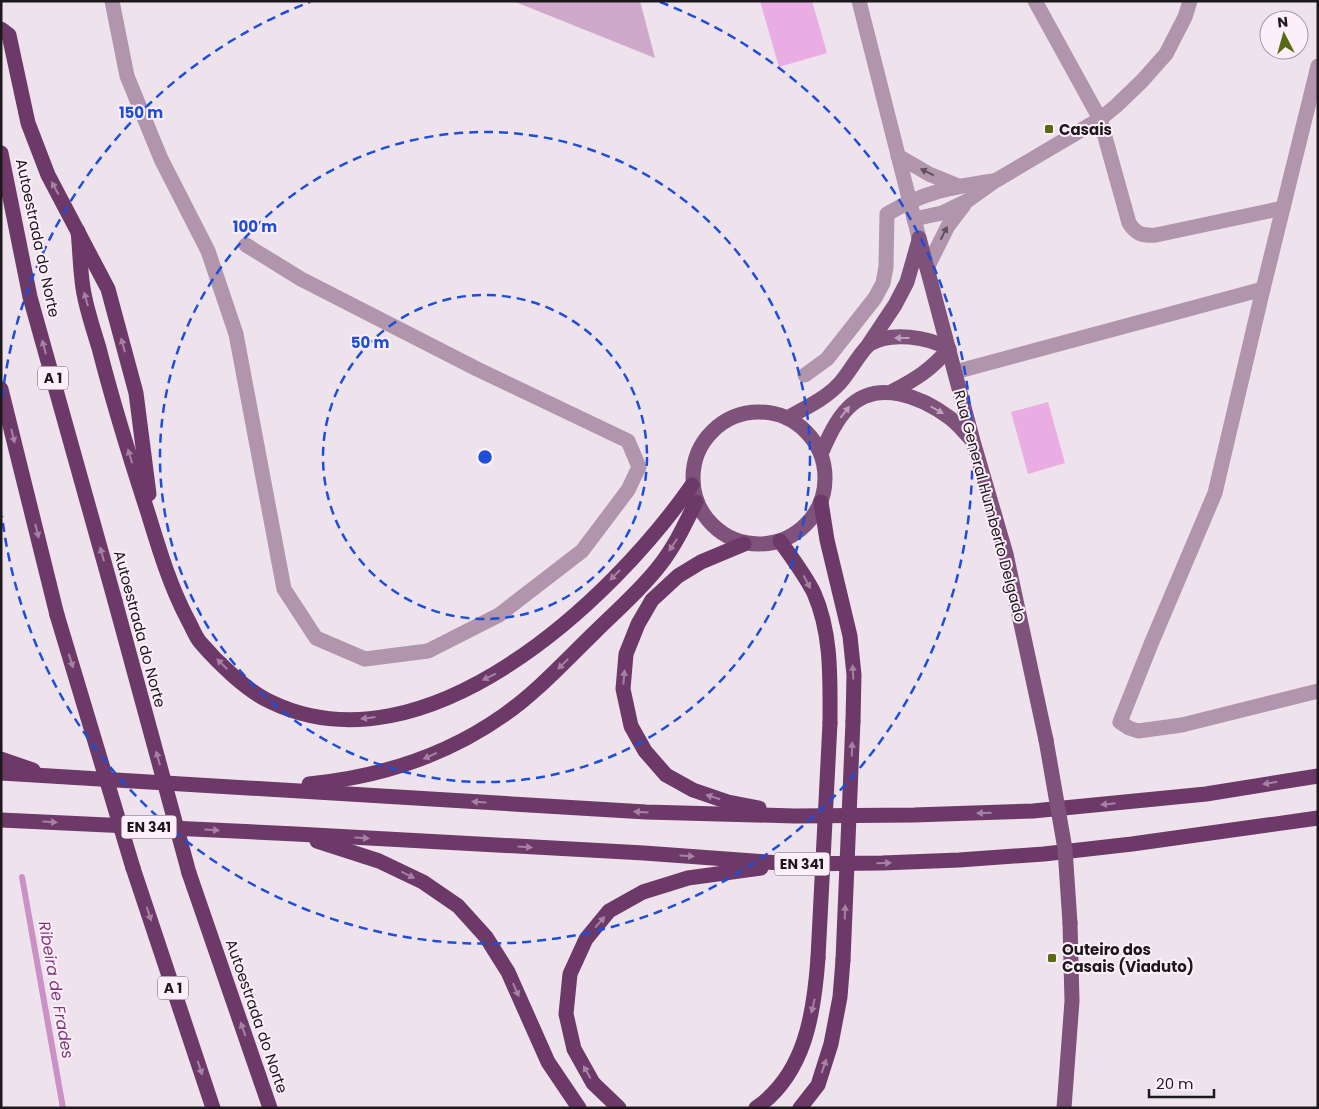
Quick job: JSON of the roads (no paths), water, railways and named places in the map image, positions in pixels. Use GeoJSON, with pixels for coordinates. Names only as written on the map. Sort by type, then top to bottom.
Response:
{"type":"FeatureCollection","features":[{"type":"Feature","properties":{"kind":"highway"},"geometry":{"type":"LineString","coordinates":[[1,29],[10,35],[28,123],[48,176],[108,289],[136,392],[155,536]]}},
{"type":"Feature","properties":{"kind":"highway","name":"Autoestrada do Norte"},"geometry":{"type":"LineString","coordinates":[[1,153],[30,297],[189,872],[270,1108]]}},
{"type":"Feature","properties":{"kind":"highway"},"geometry":{"type":"LineString","coordinates":[[78,231],[83,290],[112,398],[175,596],[198,640],[236,678],[270,702],[309,716],[351,720],[403,714],[440,701],[497,674],[541,643],[599,592],[649,541],[692,485]]}},
{"type":"Feature","properties":{"kind":"highway","name":"A 1"},"geometry":{"type":"LineString","coordinates":[[1,389],[57,615],[133,868],[213,1108]]}},
{"type":"Feature","properties":{"kind":"highway"},"geometry":{"type":"LineString","coordinates":[[264,788],[328,782],[382,772],[432,755],[466,739],[505,715],[540,686],[660,566],[679,538],[696,502]]}},
{"type":"Feature","properties":{"kind":"highway"},"geometry":{"type":"LineString","coordinates":[[800,1108],[818,1085],[831,1044],[840,997],[844,960],[853,721],[854,675],[850,636],[827,540],[821,502]]}},
{"type":"Feature","properties":{"kind":"highway"},"geometry":{"type":"LineString","coordinates":[[756,1108],[770,1098],[791,1072],[805,1040],[815,998],[830,722],[828,648],[822,614],[805,576],[780,541]]}},
{"type":"Feature","properties":{"kind":"highway"},"geometry":{"type":"LineString","coordinates":[[744,544],[701,562],[678,576],[652,600],[638,624],[626,654],[623,690],[631,726],[645,751],[666,775],[693,790],[728,802],[795,816]]}},
{"type":"Feature","properties":{"kind":"highway"},"geometry":{"type":"LineString","coordinates":[[1,759],[48,775]]}},
{"type":"Feature","properties":{"kind":"highway"},"geometry":{"type":"LineString","coordinates":[[1,774],[48,775],[646,812],[795,816],[1033,811],[1206,794],[1318,776]]}},
{"type":"Feature","properties":{"kind":"highway","name":"EN 341"},"geometry":{"type":"LineString","coordinates":[[1,820],[644,853],[794,864],[959,860],[1044,854],[1132,844],[1318,818]]}},
{"type":"Feature","properties":{"kind":"highway"},"geometry":{"type":"LineString","coordinates":[[296,834],[379,861],[423,882],[458,906],[486,937],[508,972],[548,1062],[579,1108]]}},
{"type":"Feature","properties":{"kind":"highway"},"geometry":{"type":"LineString","coordinates":[[620,1108],[593,1083],[574,1049],[566,1014],[570,974],[586,939],[609,912],[644,892],[688,878],[794,864]]}},
{"type":"Feature","properties":{"kind":"main road","name":"Rua General Humberto Delgado"},"geometry":{"type":"LineString","coordinates":[[919,238],[973,441],[1006,554],[1046,740],[1065,849],[1070,923],[1072,1001],[1064,1108]]}},
{"type":"Feature","properties":{"kind":"main road"},"geometry":{"type":"LineString","coordinates":[[787,418],[822,398],[840,384],[896,305],[907,282],[919,238]]}},
{"type":"Feature","properties":{"kind":"main road"},"geometry":{"type":"LineString","coordinates":[[869,344],[889,338],[905,337],[938,342],[949,349],[932,368],[917,379],[893,391]]}},
{"type":"Feature","properties":{"kind":"main road"},"geometry":{"type":"LineString","coordinates":[[821,454],[828,438],[849,407],[877,392],[893,391],[920,400],[950,418],[973,441]]}},
{"type":"Feature","properties":{"kind":"main road"},"geometry":{"type":"LineString","coordinates":[[748,412],[768,412],[787,418],[802,427],[813,440],[821,454],[825,470],[825,486],[821,502],[812,519],[798,532],[780,541],[762,545],[744,544],[724,535],[707,521],[696,502],[692,485],[693,465],[700,446],[712,430],[728,419],[748,412]]}},
{"type":"Feature","properties":{"kind":"street"},"geometry":{"type":"LineString","coordinates":[[112,1],[127,76],[161,159],[208,251],[236,334],[284,590],[316,638],[365,659],[428,650],[499,615],[582,551],[628,490],[639,467],[628,441],[477,369],[301,279],[246,244]]}},
{"type":"Feature","properties":{"kind":"street","name":"Rua General Humberto Delgado"},"geometry":{"type":"LineString","coordinates":[[859,1],[919,238]]}},
{"type":"Feature","properties":{"kind":"street"},"geometry":{"type":"LineString","coordinates":[[1035,1],[1100,119],[1129,223],[1135,233],[1145,236],[1156,235],[1283,208]]}},
{"type":"Feature","properties":{"kind":"street"},"geometry":{"type":"LineString","coordinates":[[914,218],[942,213],[967,201],[995,181],[1100,119],[1142,81],[1166,54],[1185,17],[1190,1]]}},
{"type":"Feature","properties":{"kind":"street"},"geometry":{"type":"LineString","coordinates":[[1318,66],[1215,493],[1120,722],[1138,732],[1182,725],[1318,691]]}},
{"type":"Feature","properties":{"kind":"street"},"geometry":{"type":"LineString","coordinates":[[898,156],[929,174],[958,186]]}},
{"type":"Feature","properties":{"kind":"street"},"geometry":{"type":"LineString","coordinates":[[805,375],[827,359],[874,298],[883,283],[886,267],[886,214],[910,201],[933,192],[958,186],[995,181]]}},
{"type":"Feature","properties":{"kind":"street"},"geometry":{"type":"LineString","coordinates":[[927,268],[948,226],[967,201]]}},
{"type":"Feature","properties":{"kind":"street"},"geometry":{"type":"LineString","coordinates":[[955,372],[1263,289]]}},
{"type":"Feature","properties":{"kind":"waterway","name":"Ribeira de Frades"},"geometry":{"type":"LineString","coordinates":[[22,877],[63,1108]]}},
{"type":"Feature","properties":{"kind":"place","name":"Casais"},"geometry":{"type":"Point","coordinates":[1049,129]}},
{"type":"Feature","properties":{"kind":"place","name":"Outeiro dos Casais (Viaduto)"},"geometry":{"type":"Point","coordinates":[1052,958]}}]}
